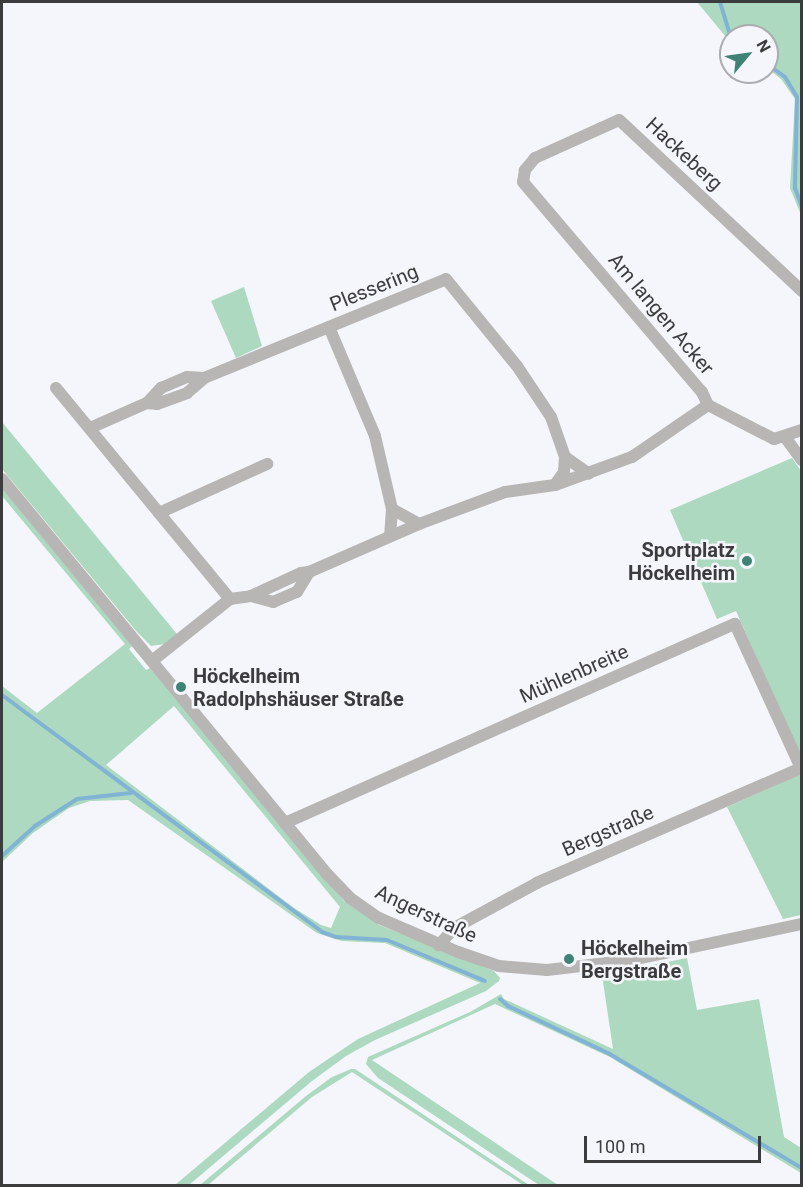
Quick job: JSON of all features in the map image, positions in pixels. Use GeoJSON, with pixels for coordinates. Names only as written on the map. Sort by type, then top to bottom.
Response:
{"type":"FeatureCollection","features":[{"type":"Feature","properties":{"kind":"street","name":"Hackeberg"},"geometry":{"type":"LineString","coordinates":[[525,170],[535,158],[619,120],[801,291]]}},
{"type":"Feature","properties":{"kind":"street","name":"Am langen Acker"},"geometry":{"type":"LineString","coordinates":[[525,170],[523,182],[702,392],[708,405],[774,439],[785,437]]}},
{"type":"Feature","properties":{"kind":"street","name":"Plessering"},"geometry":{"type":"LineString","coordinates":[[390,536],[392,509],[375,436],[330,327],[446,279],[523,374],[551,417],[565,457]]}},
{"type":"Feature","properties":{"kind":"street"},"geometry":{"type":"LineString","coordinates":[[90,428],[147,403],[161,388],[188,377],[204,378],[330,327]]}},
{"type":"Feature","properties":{"kind":"street"},"geometry":{"type":"LineString","coordinates":[[56,388],[230,599]]}},
{"type":"Feature","properties":{"kind":"street"},"geometry":{"type":"LineString","coordinates":[[152,661],[230,599],[251,596],[273,602],[297,592],[309,572],[419,524],[505,492],[555,485],[632,457],[708,405]]}},
{"type":"Feature","properties":{"kind":"street"},"geometry":{"type":"LineString","coordinates":[[801,430],[785,437],[801,460]]}},
{"type":"Feature","properties":{"kind":"street"},"geometry":{"type":"LineString","coordinates":[[565,457],[589,474]]}},
{"type":"Feature","properties":{"kind":"street"},"geometry":{"type":"LineString","coordinates":[[555,485],[564,472],[565,457]]}},
{"type":"Feature","properties":{"kind":"street"},"geometry":{"type":"LineString","coordinates":[[159,513],[267,464]]}},
{"type":"Feature","properties":{"kind":"street","name":"Angerstraße"},"geometry":{"type":"LineString","coordinates":[[2,479],[285,823],[350,898],[379,918],[439,945],[500,966],[546,970],[632,960],[801,924]]}},
{"type":"Feature","properties":{"kind":"street"},"geometry":{"type":"LineString","coordinates":[[392,509],[419,524]]}},
{"type":"Feature","properties":{"kind":"street","name":"Mühlenbreite"},"geometry":{"type":"LineString","coordinates":[[285,823],[735,624],[801,768]]}},
{"type":"Feature","properties":{"kind":"street","name":"Bergstraße"},"geometry":{"type":"LineString","coordinates":[[439,945],[454,928],[537,884],[801,768]]}},
{"type":"Feature","properties":{"kind":"green space"},"geometry":{"type":"Polygon","coordinates":[[[697,2],[801,2],[801,215],[790,188],[795,99],[779,77],[779,24],[719,24],[719,29],[697,2]]]}},
{"type":"Feature","properties":{"kind":"green space"},"geometry":{"type":"Polygon","coordinates":[[[244,287],[262,346],[236,358],[211,301],[244,287]]]}},
{"type":"Feature","properties":{"kind":"green space"},"geometry":{"type":"Polygon","coordinates":[[[2,422],[177,634],[165,644],[151,646],[137,632],[2,469],[2,422]]]}},
{"type":"Feature","properties":{"kind":"green space","name":"Sportplatz Höckelheim"},"geometry":{"type":"Polygon","coordinates":[[[792,458],[801,471],[801,757],[736,611],[717,619],[670,510],[792,458]]]}},
{"type":"Feature","properties":{"kind":"green space"},"geometry":{"type":"Polygon","coordinates":[[[2,487],[132,646],[129,649],[146,670],[150,668],[344,901],[379,925],[494,971],[500,978],[486,991],[375,1040],[346,1056],[312,1081],[189,1185],[175,1185],[309,1072],[358,1039],[480,983],[385,943],[342,941],[317,933],[128,800],[90,801],[69,808],[33,833],[2,862],[2,686],[37,713],[125,644],[2,496],[2,487]],[[174,706],[106,765],[294,908],[321,925],[331,928],[340,907],[174,706]]]}},
{"type":"Feature","properties":{"kind":"green space"},"geometry":{"type":"Polygon","coordinates":[[[801,774],[801,915],[783,919],[727,807],[801,774]]]}},
{"type":"Feature","properties":{"kind":"green space"},"geometry":{"type":"Polygon","coordinates":[[[687,958],[697,1010],[759,999],[784,1137],[801,1148],[801,1173],[610,1057],[495,1004],[372,1060],[558,1185],[539,1185],[378,1078],[366,1064],[368,1057],[470,1012],[501,994],[504,999],[613,1049],[602,975],[687,958]]]}},
{"type":"Feature","properties":{"kind":"green space"},"geometry":{"type":"Polygon","coordinates":[[[355,1069],[529,1185],[523,1185],[352,1072],[312,1097],[208,1185],[200,1185],[306,1096],[332,1077],[355,1069]]]}},
{"type":"Feature","properties":{"kind":"waterway"},"geometry":{"type":"LineString","coordinates":[[720,2],[727,24]]}},
{"type":"Feature","properties":{"kind":"waterway"},"geometry":{"type":"LineString","coordinates":[[779,73],[785,77],[797,97],[795,188],[802,207]]}},
{"type":"Feature","properties":{"kind":"waterway"},"geometry":{"type":"LineString","coordinates":[[2,695],[322,932],[336,937],[387,940],[485,981]]}},
{"type":"Feature","properties":{"kind":"waterway"},"geometry":{"type":"LineString","coordinates":[[2,856],[35,826],[77,799],[131,793]]}},
{"type":"Feature","properties":{"kind":"waterway"},"geometry":{"type":"LineString","coordinates":[[500,999],[508,1006],[608,1053],[802,1168]]}},
{"type":"Feature","properties":{"kind":"place","name":"Sportplatz Höckelheim"},"geometry":{"type":"Point","coordinates":[747,561]}},
{"type":"Feature","properties":{"kind":"place","name":"Höckelheim Radolphshäuser Straße"},"geometry":{"type":"Point","coordinates":[181,687]}},
{"type":"Feature","properties":{"kind":"place","name":"Höckelheim Bergstraße"},"geometry":{"type":"Point","coordinates":[569,959]}}]}
